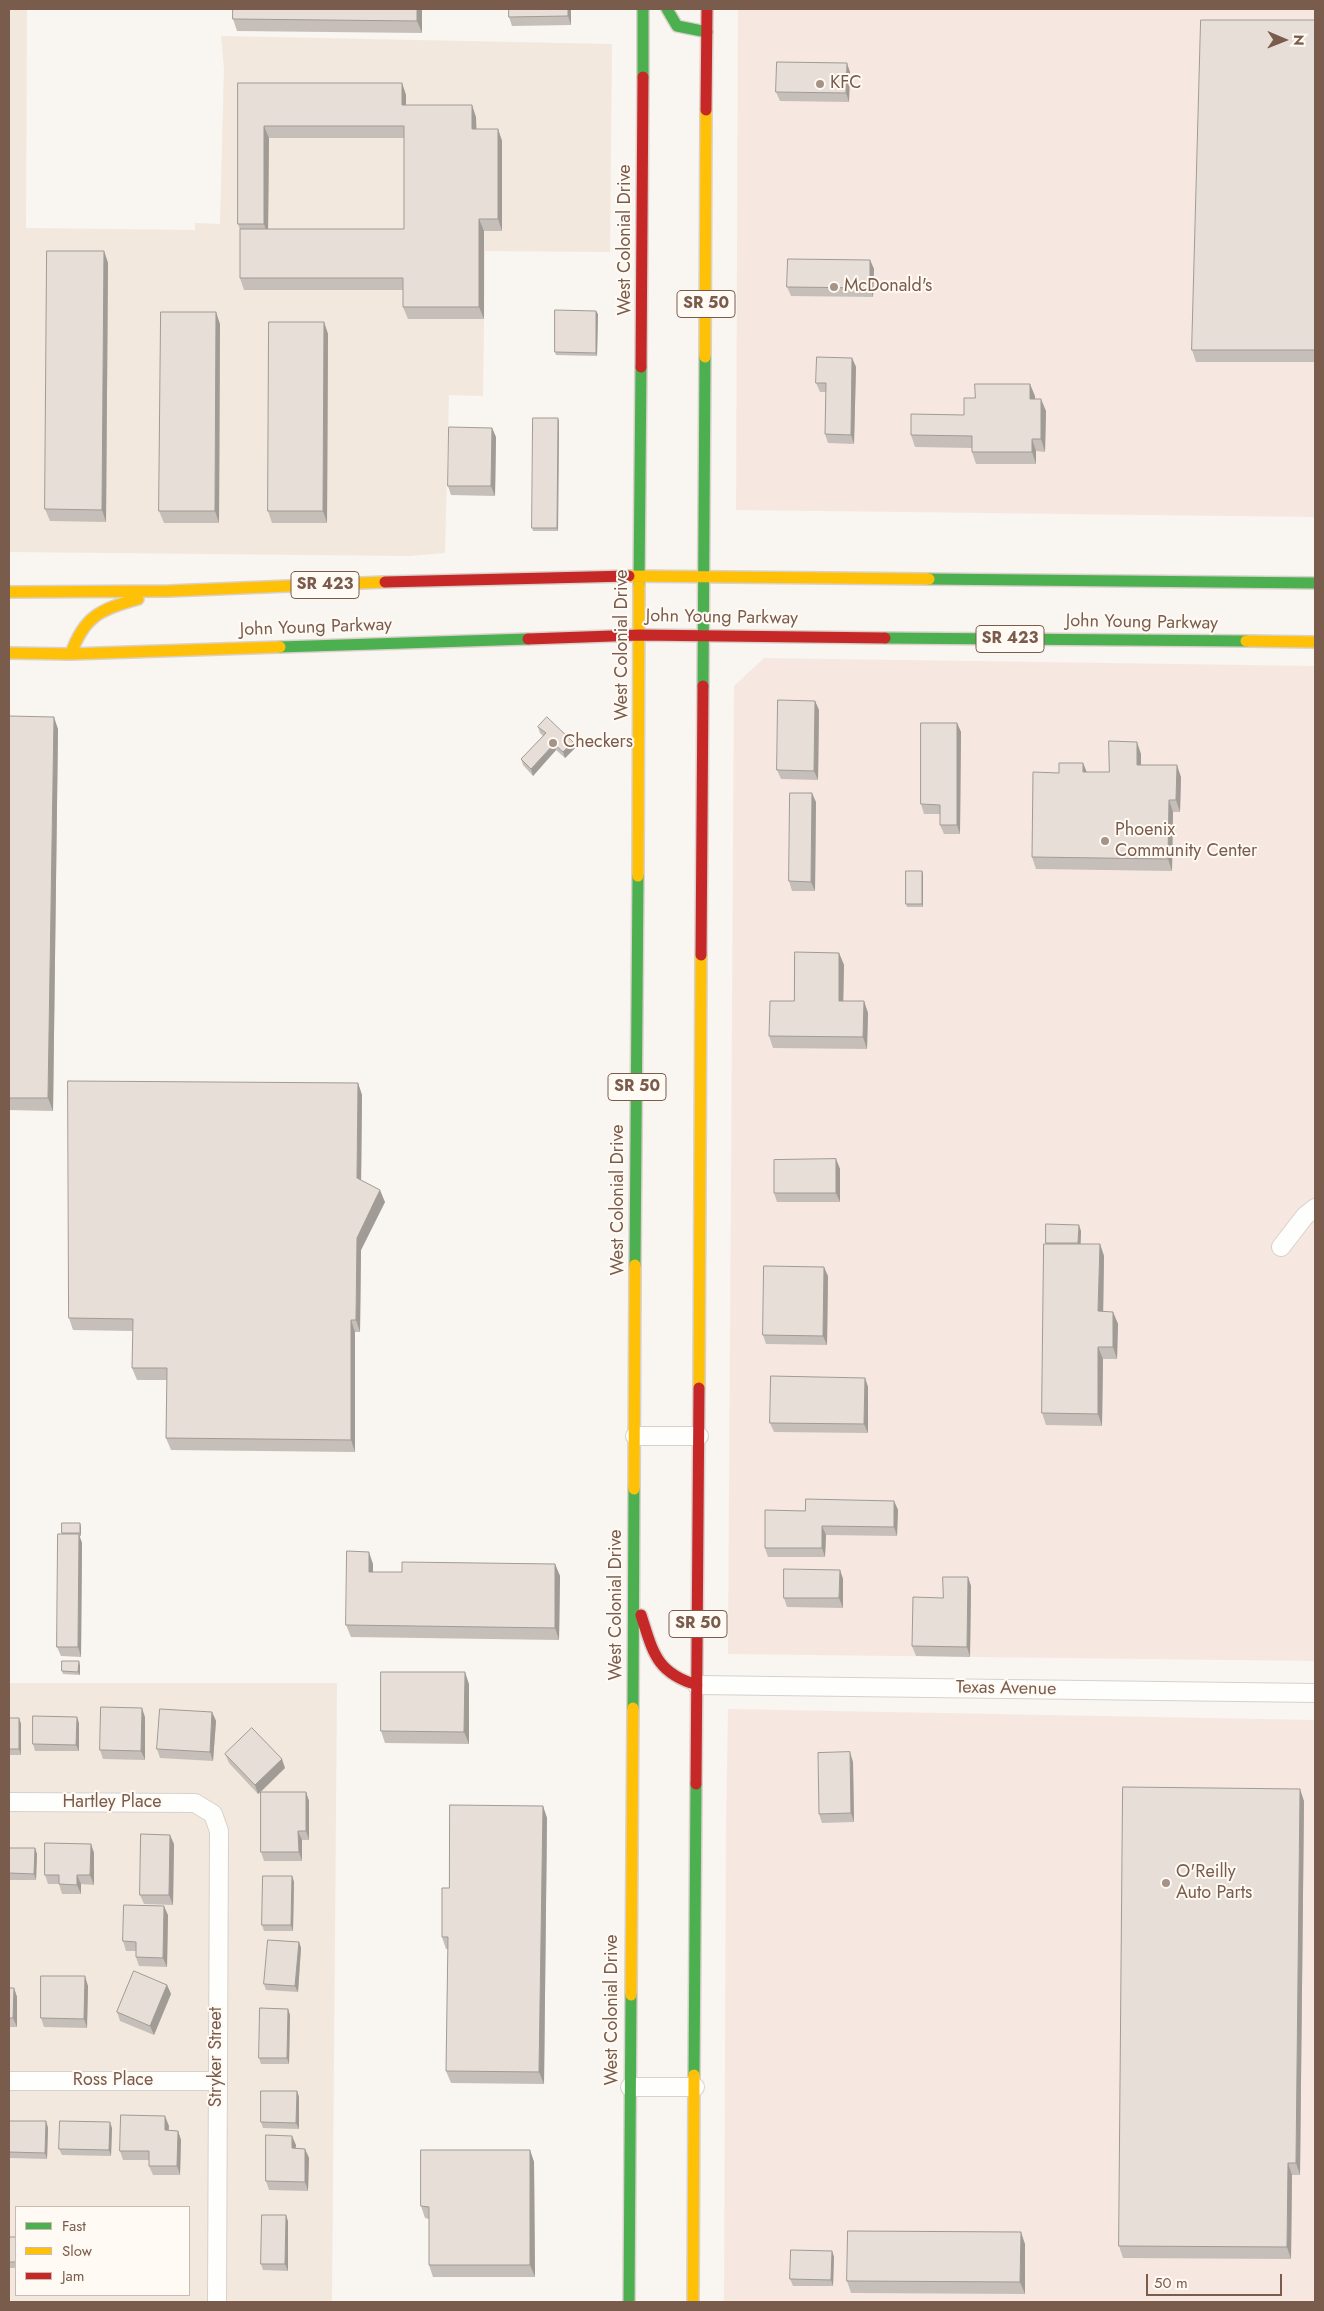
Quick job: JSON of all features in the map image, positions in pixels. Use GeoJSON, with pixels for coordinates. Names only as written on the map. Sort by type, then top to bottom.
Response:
{"type":"FeatureCollection","features":[{"type":"Feature","properties":{"kind":"main road","name":"West Colonial Drive"},"geometry":{"type":"LineString","coordinates":[[629,2302],[643,9]]}},
{"type":"Feature","properties":{"kind":"main road"},"geometry":{"type":"LineString","coordinates":[[667,9],[677,26],[707,32]]}},
{"type":"Feature","properties":{"kind":"main road","name":"SR 50"},"geometry":{"type":"LineString","coordinates":[[693,2302],[707,9]]}},
{"type":"Feature","properties":{"kind":"main road","name":"SR 423"},"geometry":{"type":"LineString","coordinates":[[9,592],[169,591],[482,578],[640,576],[1315,583]]}},
{"type":"Feature","properties":{"kind":"main road"},"geometry":{"type":"LineString","coordinates":[[70,654],[77,634],[90,618],[112,606],[169,591]]}},
{"type":"Feature","properties":{"kind":"main road","name":"John Young Parkway"},"geometry":{"type":"LineString","coordinates":[[9,653],[70,654],[640,634],[1315,642]]}},
{"type":"Feature","properties":{"kind":"main road"},"geometry":{"type":"LineString","coordinates":[[1302,642],[1315,634]]}},
{"type":"Feature","properties":{"kind":"main road"},"geometry":{"type":"LineString","coordinates":[[634,1595],[654,1656],[666,1673],[677,1681],[697,1686]]}},
{"type":"Feature","properties":{"kind":"street"},"geometry":{"type":"LineString","coordinates":[[1281,1247],[1304,1216],[1315,1208]]}},
{"type":"Feature","properties":{"kind":"street"},"geometry":{"type":"LineString","coordinates":[[635,1436],[699,1436]]}},
{"type":"Feature","properties":{"kind":"street","name":"Texas Avenue"},"geometry":{"type":"LineString","coordinates":[[697,1686],[1315,1693]]}},
{"type":"Feature","properties":{"kind":"street","name":"Hartley Place"},"geometry":{"type":"LineString","coordinates":[[9,1802],[195,1803],[213,1814]]}},
{"type":"Feature","properties":{"kind":"street","name":"Stryker Street"},"geometry":{"type":"LineString","coordinates":[[213,1814],[219,1831],[216,2080],[217,2302]]}},
{"type":"Feature","properties":{"kind":"street","name":"Ross Place"},"geometry":{"type":"LineString","coordinates":[[9,2081],[216,2080]]}},
{"type":"Feature","properties":{"kind":"street"},"geometry":{"type":"LineString","coordinates":[[630,2087],[695,2087]]}},
{"type":"Feature","properties":{"kind":"shaded area"},"geometry":{"type":"Polygon","coordinates":[[[9,9],[27,9],[26,228],[195,230],[195,223],[220,224],[224,69],[221,36],[612,44],[610,252],[485,251],[483,396],[449,395],[445,553],[409,556],[9,552],[9,9]]]}},
{"type":"Feature","properties":{"kind":"shaded area"},"geometry":{"type":"Polygon","coordinates":[[[738,9],[1315,9],[1315,517],[736,510],[738,9]]]}},
{"type":"Feature","properties":{"kind":"shaded area"},"geometry":{"type":"Polygon","coordinates":[[[764,658],[1315,666],[1315,1661],[728,1654],[734,686],[764,658]]]}},
{"type":"Feature","properties":{"kind":"shaded area"},"geometry":{"type":"Polygon","coordinates":[[[9,1683],[337,1683],[332,2302],[9,2302],[9,1683]]]}},
{"type":"Feature","properties":{"kind":"shaded area"},"geometry":{"type":"Polygon","coordinates":[[[728,1709],[1315,1720],[1315,2302],[724,2302],[728,1709]]]}},
{"type":"Feature","properties":{"kind":"building"},"geometry":{"type":"Polygon","coordinates":[[[233,9],[417,9],[417,21],[233,19],[233,9]]]}},
{"type":"Feature","properties":{"kind":"building"},"geometry":{"type":"Polygon","coordinates":[[[509,9],[568,9],[568,16],[509,17],[509,9]]]}},
{"type":"Feature","properties":{"kind":"building"},"geometry":{"type":"Polygon","coordinates":[[[1201,20],[1315,20],[1315,350],[1192,350],[1201,20]]]}},
{"type":"Feature","properties":{"kind":"building"},"geometry":{"type":"Polygon","coordinates":[[[777,62],[847,63],[846,93],[776,92],[777,62]]]}},
{"type":"Feature","properties":{"kind":"building"},"geometry":{"type":"Polygon","coordinates":[[[238,83],[402,83],[402,105],[472,105],[472,129],[498,129],[498,219],[479,219],[479,307],[403,307],[403,278],[240,278],[240,229],[404,229],[404,126],[264,126],[264,224],[238,224],[238,83]]]}},
{"type":"Feature","properties":{"kind":"building"},"geometry":{"type":"Polygon","coordinates":[[[47,251],[104,251],[102,510],[45,509],[47,251]]]}},
{"type":"Feature","properties":{"kind":"building"},"geometry":{"type":"Polygon","coordinates":[[[788,259],[870,260],[870,288],[787,287],[788,259]]]}},
{"type":"Feature","properties":{"kind":"building"},"geometry":{"type":"Polygon","coordinates":[[[555,310],[596,311],[596,353],[555,352],[555,310]]]}},
{"type":"Feature","properties":{"kind":"building"},"geometry":{"type":"Polygon","coordinates":[[[161,312],[216,312],[215,511],[159,511],[161,312]]]}},
{"type":"Feature","properties":{"kind":"building"},"geometry":{"type":"Polygon","coordinates":[[[269,322],[324,322],[323,511],[268,511],[269,322]]]}},
{"type":"Feature","properties":{"kind":"building"},"geometry":{"type":"Polygon","coordinates":[[[817,357],[852,358],[851,435],[825,434],[826,383],[816,383],[817,357]]]}},
{"type":"Feature","properties":{"kind":"building"},"geometry":{"type":"Polygon","coordinates":[[[975,384],[1030,384],[1030,399],[1041,399],[1041,439],[1032,439],[1032,452],[972,452],[972,436],[911,435],[911,414],[964,415],[964,398],[975,398],[975,384]]]}},
{"type":"Feature","properties":{"kind":"building"},"geometry":{"type":"Polygon","coordinates":[[[533,418],[558,418],[557,528],[532,528],[533,418]]]}},
{"type":"Feature","properties":{"kind":"building"},"geometry":{"type":"Polygon","coordinates":[[[449,427],[492,428],[491,486],[448,486],[449,427]]]}},
{"type":"Feature","properties":{"kind":"building"},"geometry":{"type":"Polygon","coordinates":[[[778,700],[815,701],[814,771],[777,770],[778,700]]]}},
{"type":"Feature","properties":{"kind":"building"},"geometry":{"type":"Polygon","coordinates":[[[9,716],[54,717],[48,1098],[9,1098],[9,716]]]}},
{"type":"Feature","properties":{"kind":"building"},"geometry":{"type":"Polygon","coordinates":[[[547,717],[573,742],[563,752],[554,744],[531,769],[521,759],[546,733],[538,727],[547,717]]]}},
{"type":"Feature","properties":{"kind":"building"},"geometry":{"type":"Polygon","coordinates":[[[921,723],[957,723],[957,825],[940,825],[940,805],[921,804],[921,723]]]}},
{"type":"Feature","properties":{"kind":"building","name":"Phoenix Community Center"},"geometry":{"type":"Polygon","coordinates":[[[1109,741],[1137,742],[1137,765],[1177,765],[1176,800],[1169,800],[1168,859],[1032,857],[1033,772],[1059,773],[1059,763],[1083,763],[1083,772],[1109,772],[1109,741]]]}},
{"type":"Feature","properties":{"kind":"building"},"geometry":{"type":"Polygon","coordinates":[[[790,793],[812,793],[811,882],[789,881],[790,793]]]}},
{"type":"Feature","properties":{"kind":"building"},"geometry":{"type":"Polygon","coordinates":[[[906,871],[922,871],[922,904],[906,904],[906,871]]]}},
{"type":"Feature","properties":{"kind":"building"},"geometry":{"type":"Polygon","coordinates":[[[795,952],[839,953],[839,1001],[864,1001],[863,1037],[769,1036],[770,1001],[794,1001],[795,952]]]}},
{"type":"Feature","properties":{"kind":"building"},"geometry":{"type":"Polygon","coordinates":[[[68,1081],[358,1083],[357,1178],[380,1190],[357,1238],[356,1320],[351,1320],[351,1440],[166,1438],[167,1368],[132,1368],[133,1319],[69,1318],[68,1081]]]}},
{"type":"Feature","properties":{"kind":"building"},"geometry":{"type":"Polygon","coordinates":[[[836,1159],[836,1193],[774,1193],[774,1160],[836,1159]]]}},
{"type":"Feature","properties":{"kind":"building"},"geometry":{"type":"Polygon","coordinates":[[[1046,1224],[1079,1225],[1078,1243],[1046,1243],[1046,1224]]]}},
{"type":"Feature","properties":{"kind":"building"},"geometry":{"type":"Polygon","coordinates":[[[1044,1244],[1100,1244],[1098,1311],[1113,1312],[1113,1347],[1098,1347],[1098,1414],[1042,1413],[1044,1244]]]}},
{"type":"Feature","properties":{"kind":"building"},"geometry":{"type":"Polygon","coordinates":[[[764,1266],[824,1267],[823,1336],[763,1335],[764,1266]]]}},
{"type":"Feature","properties":{"kind":"building"},"geometry":{"type":"Polygon","coordinates":[[[771,1376],[865,1378],[864,1424],[770,1423],[771,1376]]]}},
{"type":"Feature","properties":{"kind":"building"},"geometry":{"type":"Polygon","coordinates":[[[806,1499],[894,1501],[894,1527],[822,1526],[822,1548],[765,1548],[765,1510],[805,1511],[806,1499]]]}},
{"type":"Feature","properties":{"kind":"building"},"geometry":{"type":"Polygon","coordinates":[[[62,1523],[80,1523],[80,1533],[62,1533],[62,1523]]]}},
{"type":"Feature","properties":{"kind":"building"},"geometry":{"type":"Polygon","coordinates":[[[58,1534],[79,1534],[78,1647],[57,1647],[58,1534]]]}},
{"type":"Feature","properties":{"kind":"building"},"geometry":{"type":"Polygon","coordinates":[[[347,1551],[369,1552],[369,1572],[402,1572],[402,1562],[555,1564],[555,1628],[346,1625],[347,1551]]]}},
{"type":"Feature","properties":{"kind":"building"},"geometry":{"type":"Polygon","coordinates":[[[784,1569],[840,1570],[839,1598],[784,1598],[784,1569]]]}},
{"type":"Feature","properties":{"kind":"building"},"geometry":{"type":"Polygon","coordinates":[[[943,1577],[968,1577],[967,1647],[912,1646],[913,1597],[943,1598],[943,1577]]]}},
{"type":"Feature","properties":{"kind":"building"},"geometry":{"type":"Polygon","coordinates":[[[62,1661],[79,1661],[78,1672],[62,1671],[62,1661]]]}},
{"type":"Feature","properties":{"kind":"building"},"geometry":{"type":"Polygon","coordinates":[[[381,1672],[465,1672],[464,1732],[381,1731],[381,1672]]]}},
{"type":"Feature","properties":{"kind":"building"},"geometry":{"type":"Polygon","coordinates":[[[101,1707],[142,1708],[141,1751],[100,1750],[101,1707]]]}},
{"type":"Feature","properties":{"kind":"building"},"geometry":{"type":"Polygon","coordinates":[[[160,1709],[212,1712],[210,1752],[157,1749],[160,1709]]]}},
{"type":"Feature","properties":{"kind":"building"},"geometry":{"type":"Polygon","coordinates":[[[33,1716],[77,1717],[76,1745],[33,1744],[33,1716]]]}},
{"type":"Feature","properties":{"kind":"building"},"geometry":{"type":"Polygon","coordinates":[[[9,1718],[19,1718],[19,1749],[9,1749],[9,1718]]]}},
{"type":"Feature","properties":{"kind":"building"},"geometry":{"type":"Polygon","coordinates":[[[252,1728],[282,1759],[255,1785],[225,1754],[252,1728]]]}},
{"type":"Feature","properties":{"kind":"building"},"geometry":{"type":"Polygon","coordinates":[[[850,1752],[851,1813],[819,1814],[818,1753],[850,1752]]]}},
{"type":"Feature","properties":{"kind":"building"},"geometry":{"type":"Polygon","coordinates":[[[1123,1787],[1300,1789],[1296,2163],[1288,2163],[1287,2247],[1119,2246],[1123,1787]]]}},
{"type":"Feature","properties":{"kind":"building"},"geometry":{"type":"Polygon","coordinates":[[[261,1792],[306,1792],[306,1831],[298,1831],[299,1852],[261,1852],[261,1792]]]}},
{"type":"Feature","properties":{"kind":"building"},"geometry":{"type":"Polygon","coordinates":[[[450,1805],[543,1806],[539,2072],[446,2071],[448,1937],[442,1937],[442,1888],[449,1888],[450,1805]]]}},
{"type":"Feature","properties":{"kind":"building"},"geometry":{"type":"Polygon","coordinates":[[[141,1834],[170,1835],[169,1895],[140,1895],[141,1834]]]}},
{"type":"Feature","properties":{"kind":"building"},"geometry":{"type":"Polygon","coordinates":[[[45,1843],[91,1844],[90,1875],[77,1875],[77,1885],[59,1884],[59,1875],[45,1875],[45,1843]]]}},
{"type":"Feature","properties":{"kind":"building"},"geometry":{"type":"Polygon","coordinates":[[[9,1848],[35,1848],[34,1874],[9,1873],[9,1848]]]}},
{"type":"Feature","properties":{"kind":"building"},"geometry":{"type":"Polygon","coordinates":[[[263,1876],[292,1876],[291,1925],[262,1925],[263,1876]]]}},
{"type":"Feature","properties":{"kind":"building"},"geometry":{"type":"Polygon","coordinates":[[[124,1905],[164,1906],[163,1958],[136,1957],[136,1942],[123,1941],[124,1905]]]}},
{"type":"Feature","properties":{"kind":"building"},"geometry":{"type":"Polygon","coordinates":[[[268,1940],[299,1942],[295,1986],[264,1984],[268,1940]]]}},
{"type":"Feature","properties":{"kind":"building"},"geometry":{"type":"Polygon","coordinates":[[[134,1971],[167,1985],[150,2026],[117,2012],[134,1971]]]}},
{"type":"Feature","properties":{"kind":"building"},"geometry":{"type":"Polygon","coordinates":[[[41,1976],[85,1976],[84,2019],[41,2018],[41,1976]]]}},
{"type":"Feature","properties":{"kind":"building"},"geometry":{"type":"Polygon","coordinates":[[[9,1988],[14,1988],[13,2018],[9,2018],[9,1988]]]}},
{"type":"Feature","properties":{"kind":"building"},"geometry":{"type":"Polygon","coordinates":[[[260,2008],[288,2009],[287,2058],[259,2058],[260,2008]]]}},
{"type":"Feature","properties":{"kind":"building"},"geometry":{"type":"Polygon","coordinates":[[[261,2091],[297,2091],[296,2123],[261,2122],[261,2091]]]}},
{"type":"Feature","properties":{"kind":"building"},"geometry":{"type":"Polygon","coordinates":[[[121,2115],[165,2116],[165,2130],[178,2131],[177,2166],[149,2166],[149,2151],[120,2151],[121,2115]]]}},
{"type":"Feature","properties":{"kind":"building"},"geometry":{"type":"Polygon","coordinates":[[[9,2121],[46,2121],[45,2153],[9,2152],[9,2121]]]}},
{"type":"Feature","properties":{"kind":"building"},"geometry":{"type":"Polygon","coordinates":[[[60,2121],[110,2122],[109,2150],[59,2149],[60,2121]]]}},
{"type":"Feature","properties":{"kind":"building"},"geometry":{"type":"Polygon","coordinates":[[[266,2135],[292,2136],[292,2148],[305,2149],[305,2182],[266,2181],[266,2135]]]}},
{"type":"Feature","properties":{"kind":"building"},"geometry":{"type":"Polygon","coordinates":[[[421,2150],[530,2150],[530,2265],[429,2265],[429,2207],[421,2206],[421,2150]]]}},
{"type":"Feature","properties":{"kind":"building"},"geometry":{"type":"Polygon","coordinates":[[[262,2215],[286,2215],[285,2264],[261,2264],[262,2215]]]}},
{"type":"Feature","properties":{"kind":"building"},"geometry":{"type":"Polygon","coordinates":[[[848,2231],[1021,2232],[1020,2282],[847,2281],[848,2231]]]}},
{"type":"Feature","properties":{"kind":"building"},"geometry":{"type":"Polygon","coordinates":[[[9,2237],[15,2237],[15,2262],[9,2262],[9,2237]]]}},
{"type":"Feature","properties":{"kind":"building"},"geometry":{"type":"Polygon","coordinates":[[[791,2250],[832,2251],[831,2280],[790,2279],[791,2250]]]}},
{"type":"Feature","properties":{"kind":"traffic: fast"},"geometry":{"type":"LineString","coordinates":[[643,9],[643,77]]}},
{"type":"Feature","properties":{"kind":"traffic: fast"},"geometry":{"type":"LineString","coordinates":[[667,9],[677,26],[707,32]]}},
{"type":"Feature","properties":{"kind":"traffic: fast"},"geometry":{"type":"LineString","coordinates":[[703,686],[705,357]]}},
{"type":"Feature","properties":{"kind":"traffic: fast"},"geometry":{"type":"LineString","coordinates":[[639,584],[641,367]]}},
{"type":"Feature","properties":{"kind":"traffic: fast"},"geometry":{"type":"LineString","coordinates":[[929,579],[1315,583]]}},
{"type":"Feature","properties":{"kind":"traffic: fast"},"geometry":{"type":"LineString","coordinates":[[885,638],[1246,641]]}},
{"type":"Feature","properties":{"kind":"traffic: fast"},"geometry":{"type":"LineString","coordinates":[[280,647],[528,639]]}},
{"type":"Feature","properties":{"kind":"traffic: fast"},"geometry":{"type":"LineString","coordinates":[[635,1265],[638,876]]}},
{"type":"Feature","properties":{"kind":"traffic: fast"},"geometry":{"type":"LineString","coordinates":[[633,1708],[634,1489]]}},
{"type":"Feature","properties":{"kind":"traffic: fast"},"geometry":{"type":"LineString","coordinates":[[694,2075],[696,1784]]}},
{"type":"Feature","properties":{"kind":"traffic: fast"},"geometry":{"type":"LineString","coordinates":[[629,2302],[631,1995]]}},
{"type":"Feature","properties":{"kind":"traffic: slow"},"geometry":{"type":"LineString","coordinates":[[705,357],[706,110]]}},
{"type":"Feature","properties":{"kind":"traffic: slow"},"geometry":{"type":"LineString","coordinates":[[629,576],[929,579]]}},
{"type":"Feature","properties":{"kind":"traffic: slow"},"geometry":{"type":"LineString","coordinates":[[9,592],[169,591],[385,582]]}},
{"type":"Feature","properties":{"kind":"traffic: slow"},"geometry":{"type":"LineString","coordinates":[[638,876],[639,584]]}},
{"type":"Feature","properties":{"kind":"traffic: slow"},"geometry":{"type":"LineString","coordinates":[[71,654],[82,631],[96,616],[114,606],[138,599]]}},
{"type":"Feature","properties":{"kind":"traffic: slow"},"geometry":{"type":"LineString","coordinates":[[1246,641],[1315,642]]}},
{"type":"Feature","properties":{"kind":"traffic: slow"},"geometry":{"type":"LineString","coordinates":[[9,653],[71,654],[280,647]]}},
{"type":"Feature","properties":{"kind":"traffic: slow"},"geometry":{"type":"LineString","coordinates":[[699,1388],[701,955]]}},
{"type":"Feature","properties":{"kind":"traffic: slow"},"geometry":{"type":"LineString","coordinates":[[634,1489],[635,1265]]}},
{"type":"Feature","properties":{"kind":"traffic: slow"},"geometry":{"type":"LineString","coordinates":[[631,1995],[633,1708]]}},
{"type":"Feature","properties":{"kind":"traffic: slow"},"geometry":{"type":"LineString","coordinates":[[693,2302],[694,2075]]}},
{"type":"Feature","properties":{"kind":"traffic: jam"},"geometry":{"type":"LineString","coordinates":[[706,110],[707,9]]}},
{"type":"Feature","properties":{"kind":"traffic: jam"},"geometry":{"type":"LineString","coordinates":[[641,367],[643,77]]}},
{"type":"Feature","properties":{"kind":"traffic: jam"},"geometry":{"type":"LineString","coordinates":[[385,582],[629,576]]}},
{"type":"Feature","properties":{"kind":"traffic: jam"},"geometry":{"type":"LineString","coordinates":[[528,639],[640,635],[885,638]]}},
{"type":"Feature","properties":{"kind":"traffic: jam"},"geometry":{"type":"LineString","coordinates":[[701,955],[703,686]]}},
{"type":"Feature","properties":{"kind":"traffic: jam"},"geometry":{"type":"LineString","coordinates":[[696,1784],[699,1388]]}},
{"type":"Feature","properties":{"kind":"traffic: jam"},"geometry":{"type":"LineString","coordinates":[[641,1615],[653,1650],[664,1667],[683,1680],[697,1685]]}},
{"type":"Feature","properties":{"kind":"place","name":"KFC"},"geometry":{"type":"Point","coordinates":[820,84]}},
{"type":"Feature","properties":{"kind":"place","name":"McDonald's"},"geometry":{"type":"Point","coordinates":[834,287]}},
{"type":"Feature","properties":{"kind":"place","name":"Checkers"},"geometry":{"type":"Point","coordinates":[553,743]}},
{"type":"Feature","properties":{"kind":"place","name":"Phoenix Community Center"},"geometry":{"type":"Point","coordinates":[1105,841]}},
{"type":"Feature","properties":{"kind":"place","name":"O'Reilly Auto Parts"},"geometry":{"type":"Point","coordinates":[1166,1883]}}]}
